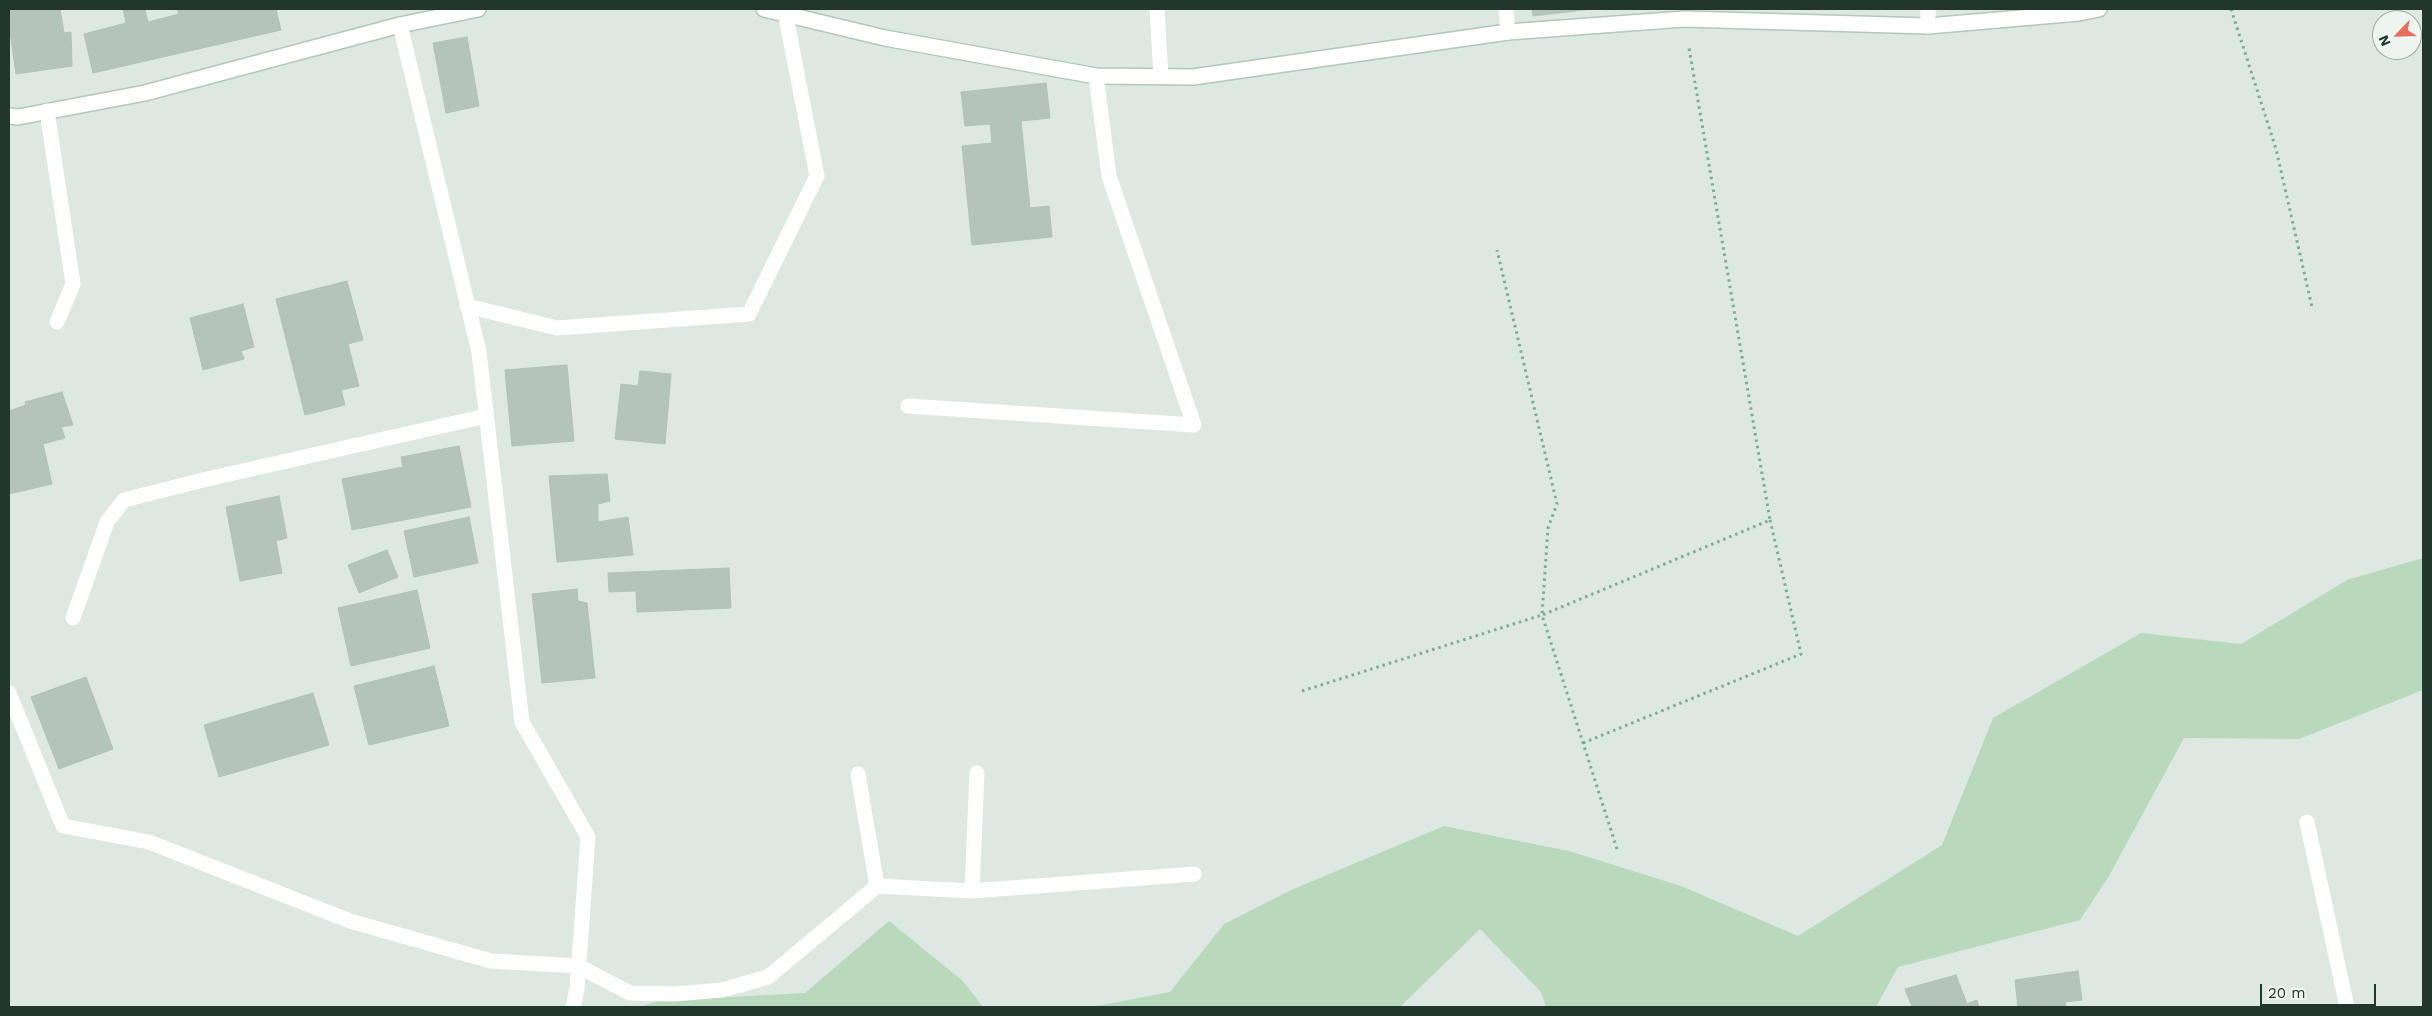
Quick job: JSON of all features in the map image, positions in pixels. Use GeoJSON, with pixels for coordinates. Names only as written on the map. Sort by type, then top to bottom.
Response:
{"type":"FeatureCollection","features":[{"type":"Feature","properties":{"kind":"street"},"geometry":{"type":"LineString","coordinates":[[9,116],[145,93],[400,24],[478,9]]}},
{"type":"Feature","properties":{"kind":"street"},"geometry":{"type":"LineString","coordinates":[[764,9],[785,12],[885,38],[1096,76],[1193,77],[1508,32],[1684,19],[1928,26],[2080,13],[2099,9]]}},
{"type":"Feature","properties":{"kind":"street"},"geometry":{"type":"LineString","coordinates":[[1157,9],[1161,76]]}},
{"type":"Feature","properties":{"kind":"street"},"geometry":{"type":"LineString","coordinates":[[1506,9],[1508,32]]}},
{"type":"Feature","properties":{"kind":"street"},"geometry":{"type":"LineString","coordinates":[[1928,9],[1928,26]]}},
{"type":"Feature","properties":{"kind":"street"},"geometry":{"type":"LineString","coordinates":[[467,306],[556,328],[749,314],[817,176],[785,12]]}},
{"type":"Feature","properties":{"kind":"street"},"geometry":{"type":"LineString","coordinates":[[400,24],[479,352],[522,722],[588,837],[577,988],[573,1007]]}},
{"type":"Feature","properties":{"kind":"street"},"geometry":{"type":"LineString","coordinates":[[908,406],[1194,425],[1109,176],[1096,76]]}},
{"type":"Feature","properties":{"kind":"street"},"geometry":{"type":"LineString","coordinates":[[47,111],[73,284],[57,322]]}},
{"type":"Feature","properties":{"kind":"street"},"geometry":{"type":"LineString","coordinates":[[73,618],[107,522],[124,500],[207,478],[486,416]]}},
{"type":"Feature","properties":{"kind":"street"},"geometry":{"type":"LineString","coordinates":[[9,693],[63,826],[149,842],[350,921],[491,961],[578,966],[630,993],[675,994],[722,990],[768,977],[877,886],[972,891],[1194,874]]}},
{"type":"Feature","properties":{"kind":"street"},"geometry":{"type":"LineString","coordinates":[[972,891],[977,773]]}},
{"type":"Feature","properties":{"kind":"street"},"geometry":{"type":"LineString","coordinates":[[858,774],[877,886]]}},
{"type":"Feature","properties":{"kind":"street"},"geometry":{"type":"LineString","coordinates":[[2307,822],[2347,1007]]}},
{"type":"Feature","properties":{"kind":"path"},"geometry":{"type":"LineString","coordinates":[[2232,9],[2276,149],[2312,307]]}},
{"type":"Feature","properties":{"kind":"path"},"geometry":{"type":"LineString","coordinates":[[1582,743],[1801,654],[1770,520],[1684,19]]}},
{"type":"Feature","properties":{"kind":"path"},"geometry":{"type":"LineString","coordinates":[[1497,250],[1557,504],[1548,528],[1542,615],[1617,849]]}},
{"type":"Feature","properties":{"kind":"path"},"geometry":{"type":"LineString","coordinates":[[1302,691],[1542,615],[1770,520]]}},
{"type":"Feature","properties":{"kind":"green space"},"geometry":{"type":"Polygon","coordinates":[[[2423,558],[2423,690],[2299,739],[2184,738],[2109,876],[2080,920],[1898,967],[1876,1007],[1546,1007],[1541,992],[1480,929],[1400,1007],[1091,1007],[1170,992],[1224,924],[1291,890],[1444,826],[1569,851],[1681,886],[1798,936],[1942,845],[1993,718],[2141,633],[2241,644],[2347,580],[2423,558]]]}},
{"type":"Feature","properties":{"kind":"green space"},"geometry":{"type":"Polygon","coordinates":[[[889,921],[963,981],[983,1007],[640,1007],[658,1001],[805,993],[889,921]]]}},
{"type":"Feature","properties":{"kind":"building"},"geometry":{"type":"Polygon","coordinates":[[[9,9],[60,9],[64,33],[71,32],[72,66],[16,74],[9,25],[9,9]]]}},
{"type":"Feature","properties":{"kind":"building"},"geometry":{"type":"Polygon","coordinates":[[[123,9],[145,9],[148,22],[179,14],[177,9],[276,9],[281,30],[93,73],[84,34],[126,23],[123,9]]]}},
{"type":"Feature","properties":{"kind":"building"},"geometry":{"type":"Polygon","coordinates":[[[1532,9],[1592,9],[1533,16],[1532,9]]]}},
{"type":"Feature","properties":{"kind":"building"},"geometry":{"type":"Polygon","coordinates":[[[467,37],[479,106],[446,113],[433,43],[467,37]]]}},
{"type":"Feature","properties":{"kind":"building"},"geometry":{"type":"Polygon","coordinates":[[[1046,83],[1050,118],[1021,121],[1030,208],[1049,206],[1052,237],[972,245],[962,146],[992,143],[990,124],[965,126],[961,92],[1046,83]]]}},
{"type":"Feature","properties":{"kind":"building"},"geometry":{"type":"Polygon","coordinates":[[[347,281],[363,340],[348,344],[359,386],[341,390],[345,405],[305,415],[276,299],[347,281]]]}},
{"type":"Feature","properties":{"kind":"building"},"geometry":{"type":"Polygon","coordinates":[[[243,304],[254,347],[241,351],[244,359],[203,370],[190,318],[243,304]]]}},
{"type":"Feature","properties":{"kind":"building"},"geometry":{"type":"Polygon","coordinates":[[[567,365],[574,441],[512,446],[505,370],[567,365]]]}},
{"type":"Feature","properties":{"kind":"building"},"geometry":{"type":"Polygon","coordinates":[[[640,371],[671,374],[665,444],[615,439],[621,384],[638,386],[640,371]]]}},
{"type":"Feature","properties":{"kind":"building"},"geometry":{"type":"Polygon","coordinates":[[[62,392],[73,425],[61,427],[65,438],[43,444],[52,484],[9,494],[9,411],[26,405],[25,402],[62,392]]]}},
{"type":"Feature","properties":{"kind":"building"},"geometry":{"type":"Polygon","coordinates":[[[459,446],[471,507],[352,530],[342,479],[403,467],[401,457],[459,446]]]}},
{"type":"Feature","properties":{"kind":"building"},"geometry":{"type":"Polygon","coordinates":[[[607,474],[610,501],[598,504],[598,522],[628,517],[633,555],[557,562],[549,476],[607,474]]]}},
{"type":"Feature","properties":{"kind":"building"},"geometry":{"type":"Polygon","coordinates":[[[279,496],[287,538],[276,541],[282,573],[240,581],[226,507],[279,496]]]}},
{"type":"Feature","properties":{"kind":"building"},"geometry":{"type":"Polygon","coordinates":[[[469,517],[478,563],[414,577],[404,531],[469,517]]]}},
{"type":"Feature","properties":{"kind":"building"},"geometry":{"type":"Polygon","coordinates":[[[387,550],[398,577],[359,593],[348,565],[387,550]]]}},
{"type":"Feature","properties":{"kind":"building"},"geometry":{"type":"Polygon","coordinates":[[[729,568],[731,608],[637,612],[636,591],[609,592],[608,573],[729,568]]]}},
{"type":"Feature","properties":{"kind":"building"},"geometry":{"type":"Polygon","coordinates":[[[577,589],[578,601],[587,603],[595,678],[542,683],[532,594],[577,589]]]}},
{"type":"Feature","properties":{"kind":"building"},"geometry":{"type":"Polygon","coordinates":[[[417,590],[430,648],[351,666],[338,608],[417,590]]]}},
{"type":"Feature","properties":{"kind":"building"},"geometry":{"type":"Polygon","coordinates":[[[434,666],[449,726],[369,745],[354,686],[434,666]]]}},
{"type":"Feature","properties":{"kind":"building"},"geometry":{"type":"Polygon","coordinates":[[[86,677],[113,749],[59,769],[31,697],[86,677]]]}},
{"type":"Feature","properties":{"kind":"building"},"geometry":{"type":"Polygon","coordinates":[[[313,693],[329,745],[219,777],[204,725],[313,693]]]}},
{"type":"Feature","properties":{"kind":"building"},"geometry":{"type":"Polygon","coordinates":[[[2078,971],[2082,1000],[2065,1002],[2066,1007],[2018,1007],[2015,980],[2078,971]]]}},
{"type":"Feature","properties":{"kind":"building"},"geometry":{"type":"Polygon","coordinates":[[[1956,975],[1967,1004],[1977,1000],[1979,1007],[1912,1007],[1905,989],[1956,975]]]}}]}
